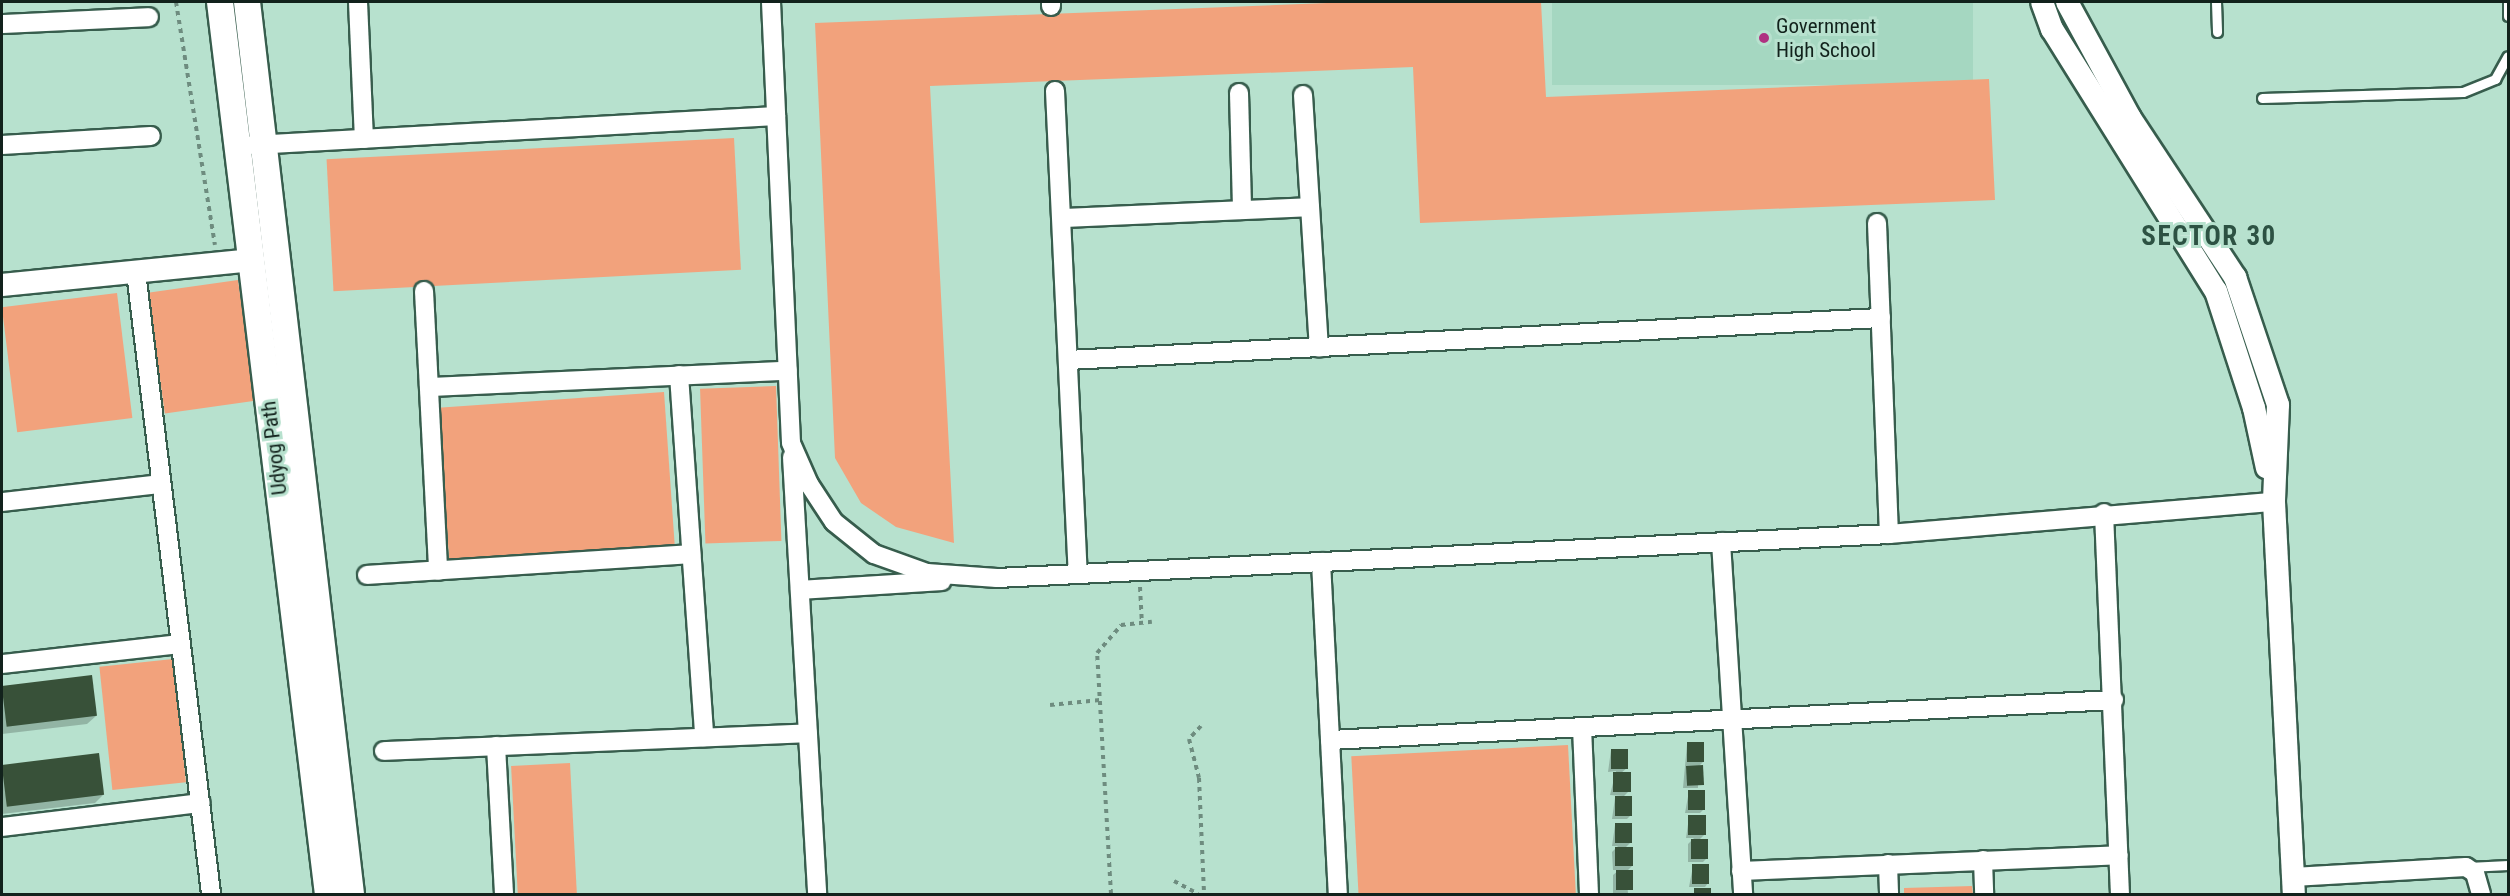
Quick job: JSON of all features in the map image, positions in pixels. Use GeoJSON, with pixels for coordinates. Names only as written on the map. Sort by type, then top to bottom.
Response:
{"type":"FeatureCollection","features":[{"type":"Feature","properties":{"kind":"main road","name":"Udyog Path"},"geometry":{"type":"LineString","coordinates":[[220,2],[328,894]]}},
{"type":"Feature","properties":{"kind":"main road","name":"Udyog Path"},"geometry":{"type":"LineString","coordinates":[[247,2],[351,894]]}},
{"type":"Feature","properties":{"kind":"street"},"geometry":{"type":"LineString","coordinates":[[358,2],[364,139]]}},
{"type":"Feature","properties":{"kind":"street"},"geometry":{"type":"LineString","coordinates":[[771,2],[791,443],[818,894]]}},
{"type":"Feature","properties":{"kind":"street"},"geometry":{"type":"LineString","coordinates":[[2042,2],[2052,29],[2216,291],[2254,408],[2274,502]]}},
{"type":"Feature","properties":{"kind":"street"},"geometry":{"type":"LineString","coordinates":[[2067,2],[2130,118],[2235,277],[2278,405],[2274,502],[2294,886],[2466,867],[2475,873],[2481,894]]}},
{"type":"Feature","properties":{"kind":"street"},"geometry":{"type":"LineString","coordinates":[[2,24],[149,17]]}},
{"type":"Feature","properties":{"kind":"street"},"geometry":{"type":"LineString","coordinates":[[1055,91],[1078,573]]}},
{"type":"Feature","properties":{"kind":"street"},"geometry":{"type":"LineString","coordinates":[[1239,93],[1242,210]]}},
{"type":"Feature","properties":{"kind":"street"},"geometry":{"type":"LineString","coordinates":[[1303,95],[1319,347]]}},
{"type":"Feature","properties":{"kind":"street"},"geometry":{"type":"LineString","coordinates":[[238,146],[776,116]]}},
{"type":"Feature","properties":{"kind":"street"},"geometry":{"type":"LineString","coordinates":[[2,145],[152,136]]}},
{"type":"Feature","properties":{"kind":"street"},"geometry":{"type":"LineString","coordinates":[[1062,218],[1310,207]]}},
{"type":"Feature","properties":{"kind":"street"},"geometry":{"type":"LineString","coordinates":[[1877,223],[1889,534]]}},
{"type":"Feature","properties":{"kind":"street"},"geometry":{"type":"LineString","coordinates":[[2,285],[252,260]]}},
{"type":"Feature","properties":{"kind":"street"},"geometry":{"type":"LineString","coordinates":[[136,272],[159,484],[211,894]]}},
{"type":"Feature","properties":{"kind":"street"},"geometry":{"type":"LineString","coordinates":[[423,291],[438,571]]}},
{"type":"Feature","properties":{"kind":"street"},"geometry":{"type":"LineString","coordinates":[[1068,360],[1881,318]]}},
{"type":"Feature","properties":{"kind":"street"},"geometry":{"type":"LineString","coordinates":[[429,387],[788,370]]}},
{"type":"Feature","properties":{"kind":"street"},"geometry":{"type":"LineString","coordinates":[[679,375],[704,737]]}},
{"type":"Feature","properties":{"kind":"street"},"geometry":{"type":"LineString","coordinates":[[791,443],[808,484],[834,522],[874,554],[927,573],[997,578]]}},
{"type":"Feature","properties":{"kind":"street"},"geometry":{"type":"LineString","coordinates":[[2,502],[159,484]]}},
{"type":"Feature","properties":{"kind":"street"},"geometry":{"type":"LineString","coordinates":[[800,590],[1078,573],[1889,534],[2104,513],[2274,502]]}},
{"type":"Feature","properties":{"kind":"street"},"geometry":{"type":"LineString","coordinates":[[2104,513],[2114,700],[2120,894]]}},
{"type":"Feature","properties":{"kind":"street"},"geometry":{"type":"LineString","coordinates":[[1721,542],[1743,894]]}},
{"type":"Feature","properties":{"kind":"street"},"geometry":{"type":"LineString","coordinates":[[367,575],[691,554]]}},
{"type":"Feature","properties":{"kind":"street"},"geometry":{"type":"LineString","coordinates":[[1321,562],[1338,894]]}},
{"type":"Feature","properties":{"kind":"street"},"geometry":{"type":"LineString","coordinates":[[2,664],[180,644]]}},
{"type":"Feature","properties":{"kind":"street"},"geometry":{"type":"LineString","coordinates":[[1330,740],[2114,700]]}},
{"type":"Feature","properties":{"kind":"street"},"geometry":{"type":"LineString","coordinates":[[1582,727],[1589,894]]}},
{"type":"Feature","properties":{"kind":"street"},"geometry":{"type":"LineString","coordinates":[[384,751],[808,733]]}},
{"type":"Feature","properties":{"kind":"street"},"geometry":{"type":"LineString","coordinates":[[496,746],[504,894]]}},
{"type":"Feature","properties":{"kind":"street"},"geometry":{"type":"LineString","coordinates":[[2,827],[201,803]]}},
{"type":"Feature","properties":{"kind":"street"},"geometry":{"type":"LineString","coordinates":[[1742,871],[2119,855]]}},
{"type":"Feature","properties":{"kind":"street"},"geometry":{"type":"LineString","coordinates":[[1983,860],[1984,894]]}},
{"type":"Feature","properties":{"kind":"street"},"geometry":{"type":"LineString","coordinates":[[1888,864],[1889,894]]}},
{"type":"Feature","properties":{"kind":"lane"},"geometry":{"type":"LineString","coordinates":[[2216,2],[2217,32]]}},
{"type":"Feature","properties":{"kind":"lane"},"geometry":{"type":"LineString","coordinates":[[2508,2],[2508,15]]}},
{"type":"Feature","properties":{"kind":"lane"},"geometry":{"type":"LineString","coordinates":[[2262,98],[2463,92],[2495,78],[2508,56]]}},
{"type":"Feature","properties":{"kind":"lane"},"geometry":{"type":"LineString","coordinates":[[2466,867],[2508,865]]}},
{"type":"Feature","properties":{"kind":"path"},"geometry":{"type":"LineString","coordinates":[[176,2],[218,264]]}},
{"type":"Feature","properties":{"kind":"path"},"geometry":{"type":"LineString","coordinates":[[1138,570],[1142,622]]}},
{"type":"Feature","properties":{"kind":"path"},"geometry":{"type":"LineString","coordinates":[[1111,894],[1097,653],[1114,629],[1142,622],[1152,622]]}},
{"type":"Feature","properties":{"kind":"path"},"geometry":{"type":"LineString","coordinates":[[1050,705],[1100,700]]}},
{"type":"Feature","properties":{"kind":"path"},"geometry":{"type":"LineString","coordinates":[[1201,726],[1189,739],[1199,778],[1204,894]]}},
{"type":"Feature","properties":{"kind":"path"},"geometry":{"type":"LineString","coordinates":[[1174,881],[1198,894]]}},
{"type":"Feature","properties":{"kind":"shaded area"},"geometry":{"type":"Polygon","coordinates":[[[1352,2],[1541,2],[1546,97],[1989,79],[1995,200],[1420,223],[1413,67],[930,86],[954,543],[896,527],[861,503],[835,458],[815,23],[1352,2]]]}},
{"type":"Feature","properties":{"kind":"shaded area","name":"Government High School"},"geometry":{"type":"Polygon","coordinates":[[[1552,2],[1973,2],[1973,85],[1552,85],[1552,2]]]}},
{"type":"Feature","properties":{"kind":"shaded area"},"geometry":{"type":"Polygon","coordinates":[[[734,138],[741,270],[333,291],[327,159],[734,138]]]}},
{"type":"Feature","properties":{"kind":"shaded area"},"geometry":{"type":"Polygon","coordinates":[[[238,280],[255,401],[165,413],[148,293],[238,280]]]}},
{"type":"Feature","properties":{"kind":"shaded area"},"geometry":{"type":"Polygon","coordinates":[[[117,293],[132,418],[17,432],[2,307],[117,293]]]}},
{"type":"Feature","properties":{"kind":"shaded area"},"geometry":{"type":"Polygon","coordinates":[[[776,386],[781,541],[705,544],[700,389],[776,386]]]}},
{"type":"Feature","properties":{"kind":"shaded area"},"geometry":{"type":"Polygon","coordinates":[[[664,392],[675,545],[449,560],[439,408],[664,392]]]}},
{"type":"Feature","properties":{"kind":"shaded area"},"geometry":{"type":"Polygon","coordinates":[[[173,659],[186,782],[112,790],[99,667],[173,659]]]}},
{"type":"Feature","properties":{"kind":"shaded area"},"geometry":{"type":"Polygon","coordinates":[[[1568,745],[1576,894],[1359,894],[1351,756],[1568,745]]]}},
{"type":"Feature","properties":{"kind":"shaded area"},"geometry":{"type":"Polygon","coordinates":[[[570,763],[577,894],[518,894],[511,766],[570,763]]]}},
{"type":"Feature","properties":{"kind":"shaded area"},"geometry":{"type":"Polygon","coordinates":[[[1972,886],[1973,894],[1904,894],[1904,888],[1972,886]]]}},
{"type":"Feature","properties":{"kind":"building"},"geometry":{"type":"Polygon","coordinates":[[[92,675],[97,716],[7,727],[2,686],[92,675]]]}},
{"type":"Feature","properties":{"kind":"building"},"geometry":{"type":"Polygon","coordinates":[[[1687,742],[1704,742],[1704,762],[1687,762],[1687,742]]]}},
{"type":"Feature","properties":{"kind":"building"},"geometry":{"type":"Polygon","coordinates":[[[1611,749],[1628,749],[1628,769],[1611,769],[1611,749]]]}},
{"type":"Feature","properties":{"kind":"building"},"geometry":{"type":"Polygon","coordinates":[[[99,753],[104,795],[7,807],[2,765],[99,753]]]}},
{"type":"Feature","properties":{"kind":"building"},"geometry":{"type":"Polygon","coordinates":[[[1703,765],[1704,785],[1687,786],[1686,766],[1703,765]]]}},
{"type":"Feature","properties":{"kind":"building"},"geometry":{"type":"Polygon","coordinates":[[[1613,772],[1631,772],[1631,792],[1613,792],[1613,772]]]}},
{"type":"Feature","properties":{"kind":"building"},"geometry":{"type":"Polygon","coordinates":[[[1688,790],[1705,790],[1705,810],[1688,810],[1688,790]]]}},
{"type":"Feature","properties":{"kind":"building"},"geometry":{"type":"Polygon","coordinates":[[[1615,796],[1632,796],[1632,816],[1615,816],[1615,796]]]}},
{"type":"Feature","properties":{"kind":"building"},"geometry":{"type":"Polygon","coordinates":[[[1688,815],[1706,815],[1706,835],[1688,835],[1688,815]]]}},
{"type":"Feature","properties":{"kind":"building"},"geometry":{"type":"Polygon","coordinates":[[[1615,823],[1632,823],[1632,843],[1615,843],[1615,823]]]}},
{"type":"Feature","properties":{"kind":"building"},"geometry":{"type":"Polygon","coordinates":[[[1691,839],[1708,839],[1708,859],[1691,859],[1691,839]]]}},
{"type":"Feature","properties":{"kind":"building"},"geometry":{"type":"Polygon","coordinates":[[[1615,847],[1633,847],[1633,866],[1615,866],[1615,847]]]}},
{"type":"Feature","properties":{"kind":"building"},"geometry":{"type":"Polygon","coordinates":[[[1692,864],[1709,864],[1709,884],[1692,884],[1692,864]]]}},
{"type":"Feature","properties":{"kind":"building"},"geometry":{"type":"Polygon","coordinates":[[[1616,870],[1633,870],[1633,890],[1616,890],[1616,870]]]}},
{"type":"Feature","properties":{"kind":"building"},"geometry":{"type":"Polygon","coordinates":[[[1694,888],[1711,888],[1711,894],[1694,894],[1694,888]]]}},
{"type":"Feature","properties":{"kind":"place","name":"Government High School"},"geometry":{"type":"Point","coordinates":[1764,38]}},
{"type":"Feature","properties":{"kind":"district","name":"SECTOR 30"},"geometry":{"type":"Point","coordinates":[2209,237]}}]}
